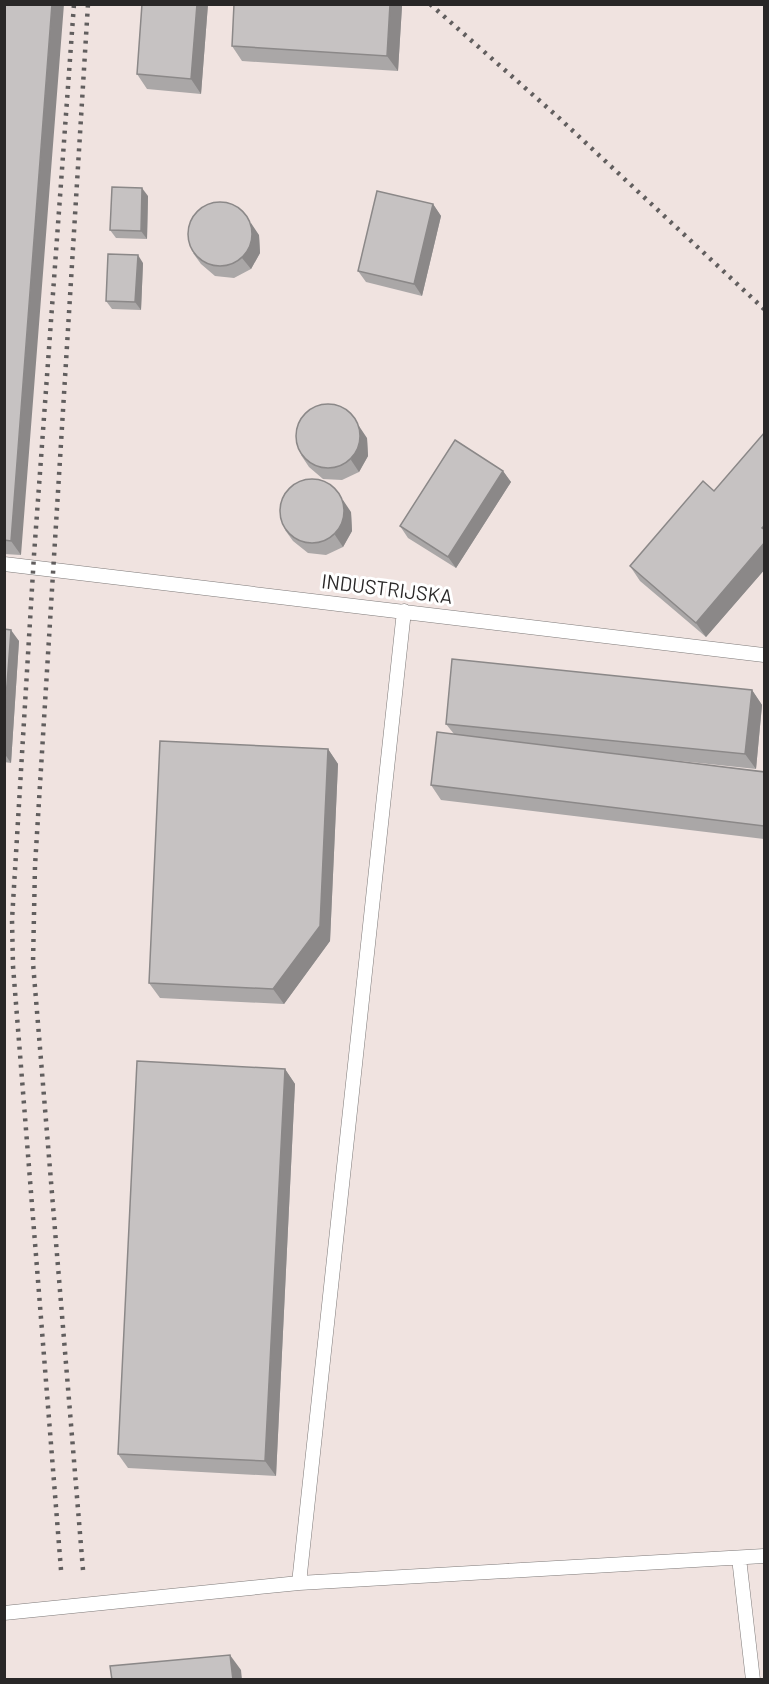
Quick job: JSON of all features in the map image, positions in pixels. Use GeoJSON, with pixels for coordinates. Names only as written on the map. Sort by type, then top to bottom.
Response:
{"type":"FeatureCollection","features":[{"type":"Feature","properties":{"kind":"lane","name":"INDUSTRIJSKA"},"geometry":{"type":"LineString","coordinates":[[4,564],[765,655]]}},
{"type":"Feature","properties":{"kind":"lane"},"geometry":{"type":"LineString","coordinates":[[299,1583],[405,611]]}},
{"type":"Feature","properties":{"kind":"lane"},"geometry":{"type":"LineString","coordinates":[[4,1613],[299,1583],[765,1556]]}},
{"type":"Feature","properties":{"kind":"lane"},"geometry":{"type":"LineString","coordinates":[[739,1558],[753,1680]]}},
{"type":"Feature","properties":{"kind":"shaded area"},"geometry":{"type":"Polygon","coordinates":[[[5,5],[764,5],[764,1679],[5,1679],[5,5]]]}},
{"type":"Feature","properties":{"kind":"building"},"geometry":{"type":"Polygon","coordinates":[[[4,4],[52,4],[11,541],[4,540],[4,4]]]}},
{"type":"Feature","properties":{"kind":"building"},"geometry":{"type":"Polygon","coordinates":[[[142,4],[197,4],[191,79],[137,74],[142,4]]]}},
{"type":"Feature","properties":{"kind":"building"},"geometry":{"type":"Polygon","coordinates":[[[234,4],[390,4],[387,56],[232,46],[234,4]]]}},
{"type":"Feature","properties":{"kind":"building"},"geometry":{"type":"Polygon","coordinates":[[[112,187],[142,188],[141,231],[110,230],[112,187]]]}},
{"type":"Feature","properties":{"kind":"building"},"geometry":{"type":"Polygon","coordinates":[[[377,191],[433,204],[414,284],[358,271],[377,191]]]}},
{"type":"Feature","properties":{"kind":"building"},"geometry":{"type":"Polygon","coordinates":[[[214,202],[226,202],[243,211],[250,222],[252,234],[250,246],[243,257],[226,266],[214,266],[202,261],[193,252],[188,240],[188,228],[193,216],[202,207],[214,202]]]}},
{"type":"Feature","properties":{"kind":"building"},"geometry":{"type":"Polygon","coordinates":[[[108,254],[138,255],[135,302],[106,301],[108,254]]]}},
{"type":"Feature","properties":{"kind":"building"},"geometry":{"type":"Polygon","coordinates":[[[322,404],[334,404],[351,413],[358,424],[360,436],[358,448],[351,459],[334,468],[322,468],[310,463],[301,454],[296,442],[296,430],[301,418],[310,409],[322,404]]]}},
{"type":"Feature","properties":{"kind":"building"},"geometry":{"type":"Polygon","coordinates":[[[765,432],[765,525],[762,528],[765,530],[765,542],[696,623],[630,566],[703,481],[714,491],[765,432]]]}},
{"type":"Feature","properties":{"kind":"building"},"geometry":{"type":"Polygon","coordinates":[[[455,440],[503,471],[448,557],[400,526],[455,440]]]}},
{"type":"Feature","properties":{"kind":"building"},"geometry":{"type":"Polygon","coordinates":[[[306,479],[318,479],[335,488],[342,499],[344,511],[342,523],[335,534],[318,543],[306,543],[294,538],[285,529],[280,517],[280,505],[285,493],[294,484],[306,479]]]}},
{"type":"Feature","properties":{"kind":"building"},"geometry":{"type":"Polygon","coordinates":[[[4,629],[11,630],[4,725],[4,629]]]}},
{"type":"Feature","properties":{"kind":"building"},"geometry":{"type":"Polygon","coordinates":[[[452,659],[752,690],[745,754],[446,724],[452,659]]]}},
{"type":"Feature","properties":{"kind":"building"},"geometry":{"type":"Polygon","coordinates":[[[437,732],[765,772],[764,826],[431,785],[437,732]]]}},
{"type":"Feature","properties":{"kind":"building"},"geometry":{"type":"Polygon","coordinates":[[[160,741],[328,749],[320,926],[273,989],[149,983],[160,741]]]}},
{"type":"Feature","properties":{"kind":"building"},"geometry":{"type":"Polygon","coordinates":[[[137,1061],[285,1069],[265,1461],[118,1454],[137,1061]]]}},
{"type":"Feature","properties":{"kind":"building"},"geometry":{"type":"Polygon","coordinates":[[[230,1655],[233,1680],[112,1680],[110,1666],[230,1655]]]}},
{"type":"Feature","properties":{"kind":"railway"},"geometry":{"type":"LineString","coordinates":[[61,1570],[13,966],[12,920],[34,555],[74,4]]}},
{"type":"Feature","properties":{"kind":"railway"},"geometry":{"type":"LineString","coordinates":[[83,1570],[33,963],[35,866],[88,4]]}},
{"type":"Feature","properties":{"kind":"railway"},"geometry":{"type":"LineString","coordinates":[[430,4],[558,117],[764,309]]}}]}
